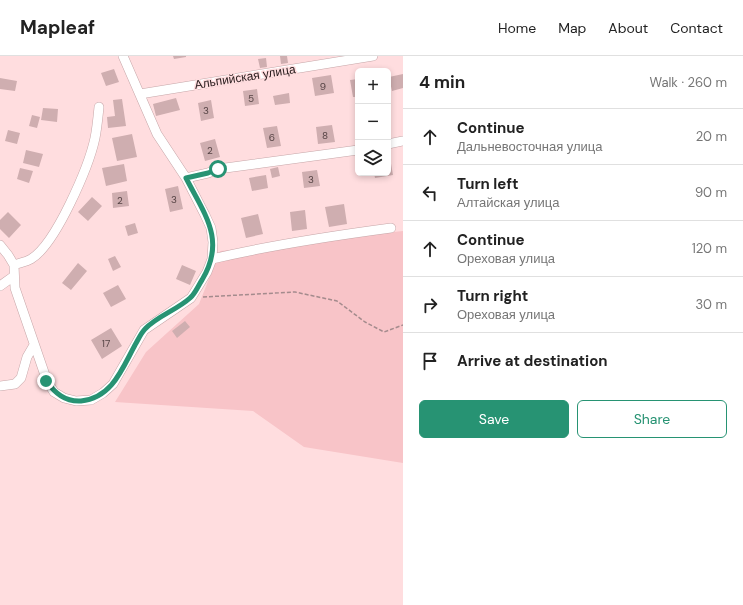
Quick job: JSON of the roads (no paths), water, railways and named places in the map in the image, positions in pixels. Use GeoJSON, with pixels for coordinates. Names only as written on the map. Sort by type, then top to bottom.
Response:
{"type":"FeatureCollection","features":[{"type":"Feature","properties":{"kind":"street"},"geometry":{"type":"LineString","coordinates":[[0,245],[14,265],[15,288],[46,381],[54,392],[64,398],[76,401],[91,400],[103,394],[113,384],[144,330],[191,298],[212,259],[213,242],[211,228],[186,178],[162,142],[123,56]]}},
{"type":"Feature","properties":{"kind":"street","name":"Альпийская улица"},"geometry":{"type":"LineString","coordinates":[[140,94],[373,56]]}},
{"type":"Feature","properties":{"kind":"street"},"geometry":{"type":"LineString","coordinates":[[14,265],[31,259],[40,251],[54,232],[76,192],[95,138],[99,107]]}},
{"type":"Feature","properties":{"kind":"street"},"geometry":{"type":"LineString","coordinates":[[391,143],[403,141]]}},
{"type":"Feature","properties":{"kind":"street"},"geometry":{"type":"LineString","coordinates":[[186,178],[218,169],[355,150]]}},
{"type":"Feature","properties":{"kind":"street"},"geometry":{"type":"LineString","coordinates":[[212,259],[314,238],[391,228]]}},
{"type":"Feature","properties":{"kind":"street"},"geometry":{"type":"LineString","coordinates":[[0,286],[14,276]]}},
{"type":"Feature","properties":{"kind":"street"},"geometry":{"type":"LineString","coordinates":[[0,386],[16,384],[21,378],[27,357],[34,345]]}}]}
